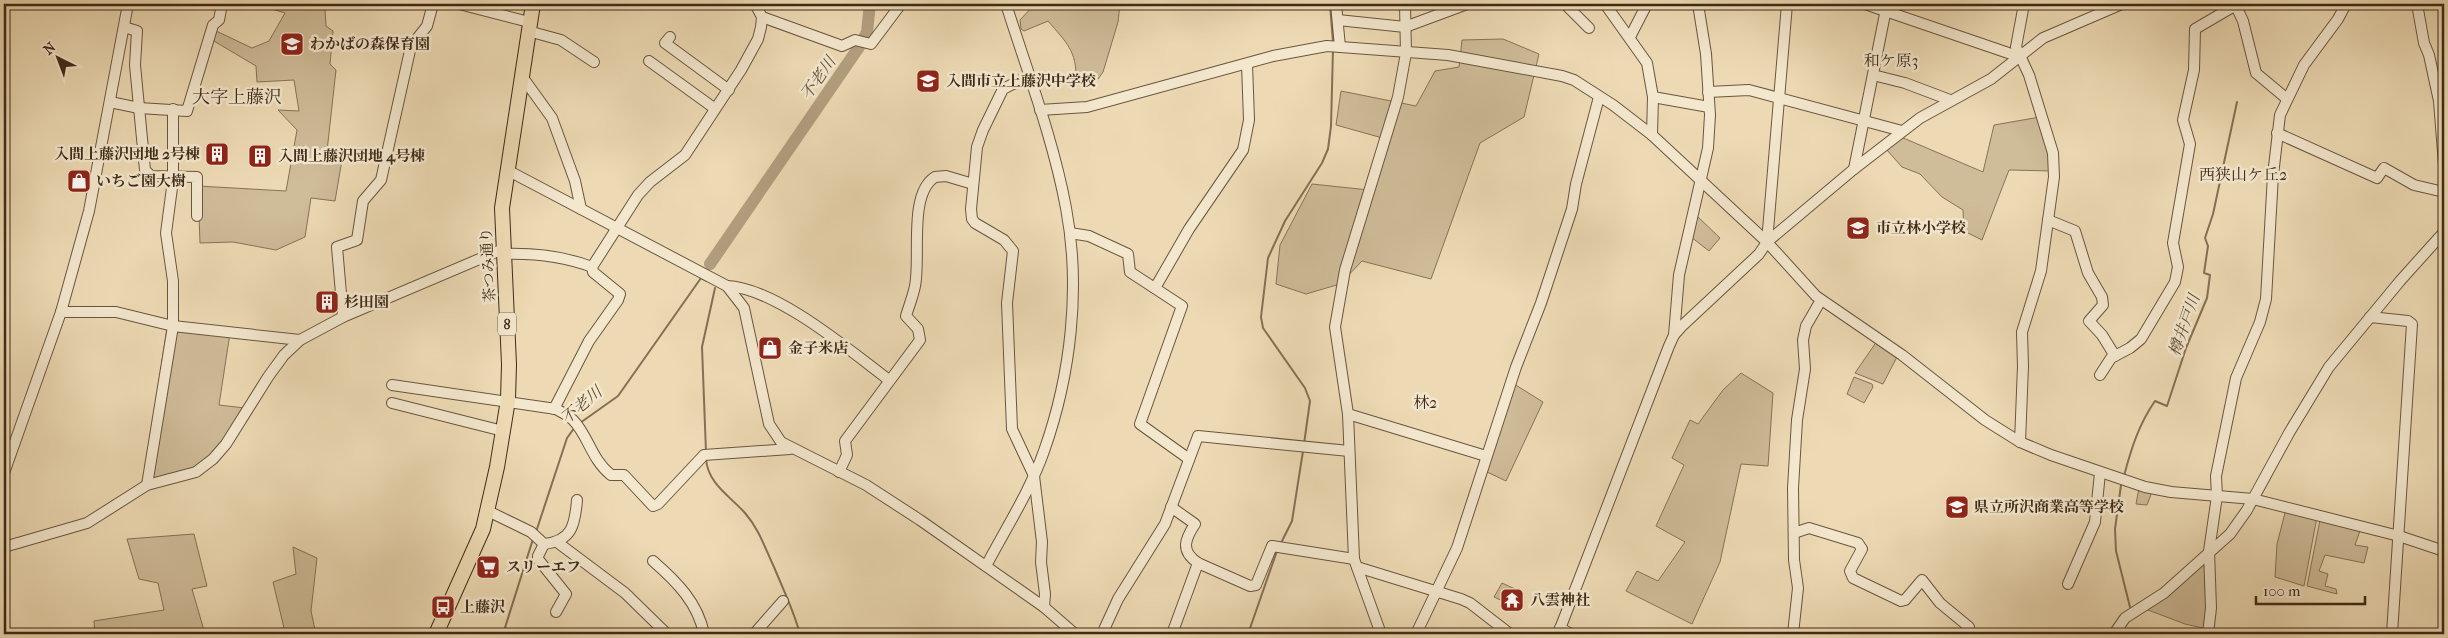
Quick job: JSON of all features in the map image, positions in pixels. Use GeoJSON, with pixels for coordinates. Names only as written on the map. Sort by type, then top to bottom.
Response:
{"type":"FeatureCollection","features":[{"type":"Feature","properties":{"kind":"main road","name":"茶つみ通り"},"geometry":{"type":"LineString","coordinates":[[436,634],[476,544],[488,511],[508,400],[509,364],[502,208],[533,4]]}},
{"type":"Feature","properties":{"kind":"street"},"geometry":{"type":"LineString","coordinates":[[4,473],[61,312],[89,211],[128,4]]}},
{"type":"Feature","properties":{"kind":"street"},"geometry":{"type":"LineString","coordinates":[[110,102],[139,108],[187,111],[213,25],[219,20],[222,4]]}},
{"type":"Feature","properties":{"kind":"street"},"geometry":{"type":"LineString","coordinates":[[343,318],[337,247],[357,240],[363,200],[381,180],[411,46],[427,26],[433,4]]}},
{"type":"Feature","properties":{"kind":"street"},"geometry":{"type":"LineString","coordinates":[[459,4],[561,40],[594,62]]}},
{"type":"Feature","properties":{"kind":"street"},"geometry":{"type":"LineString","coordinates":[[554,409],[589,341],[620,297],[619,292],[593,272],[592,267],[616,227],[644,188],[685,155],[714,108],[728,90],[758,39],[762,18],[755,4]]}},
{"type":"Feature","properties":{"kind":"street"},"geometry":{"type":"LineString","coordinates":[[762,18],[842,46],[855,40],[871,44],[901,4]]}},
{"type":"Feature","properties":{"kind":"street"},"geometry":{"type":"LineString","coordinates":[[986,566],[1034,476],[1044,452],[1059,404],[1069,350],[1073,303],[1070,234],[1066,208],[1052,148],[1006,4]]}},
{"type":"Feature","properties":{"kind":"street"},"geometry":{"type":"LineString","coordinates":[[1336,4],[1340,47]]}},
{"type":"Feature","properties":{"kind":"street"},"geometry":{"type":"LineString","coordinates":[[1381,634],[1356,563],[1348,414],[1335,327],[1345,270],[1398,97],[1406,53],[1405,4]]}},
{"type":"Feature","properties":{"kind":"street"},"geometry":{"type":"LineString","coordinates":[[1338,20],[1405,27],[1467,4]]}},
{"type":"Feature","properties":{"kind":"street"},"geometry":{"type":"LineString","coordinates":[[1570,4],[1567,6],[1589,28]]}},
{"type":"Feature","properties":{"kind":"street"},"geometry":{"type":"LineString","coordinates":[[1605,4],[1647,63],[1653,97],[1652,135]]}},
{"type":"Feature","properties":{"kind":"street"},"geometry":{"type":"LineString","coordinates":[[1630,37],[1647,4]]}},
{"type":"Feature","properties":{"kind":"street"},"geometry":{"type":"LineString","coordinates":[[1571,634],[1559,631],[1674,335],[1679,275],[1708,148],[1706,54],[1697,4]]}},
{"type":"Feature","properties":{"kind":"street"},"geometry":{"type":"LineString","coordinates":[[1767,242],[1787,4]]}},
{"type":"Feature","properties":{"kind":"street"},"geometry":{"type":"LineString","coordinates":[[1865,4],[1886,7],[2020,58]]}},
{"type":"Feature","properties":{"kind":"street"},"geometry":{"type":"LineString","coordinates":[[2020,442],[2023,366],[2022,332],[2040,271],[2054,177],[2052,153],[2029,75],[2016,46],[2024,4]]}},
{"type":"Feature","properties":{"kind":"street"},"geometry":{"type":"LineString","coordinates":[[1674,335],[1758,254],[1767,242],[1902,131],[1950,100],[1991,79],[2043,38],[2107,7],[2122,4]]}},
{"type":"Feature","properties":{"kind":"street"},"geometry":{"type":"LineString","coordinates":[[2100,375],[2111,358],[2130,348],[2141,339],[2175,282],[2178,267],[2173,243],[2190,144],[2183,120],[2194,70],[2195,29],[2236,4],[2244,21],[2256,74],[2287,99]]}},
{"type":"Feature","properties":{"kind":"street"},"geometry":{"type":"LineString","coordinates":[[2208,634],[2211,608],[2209,552],[2217,496],[2216,476],[2233,389],[2241,363],[2260,322],[2266,299],[2277,133],[2287,99],[2304,65],[2338,19],[2346,4]]}},
{"type":"Feature","properties":{"kind":"street"},"geometry":{"type":"LineString","coordinates":[[2417,4],[2424,43],[2429,55],[2439,101],[2444,165]]}},
{"type":"Feature","properties":{"kind":"street"},"geometry":{"type":"LineString","coordinates":[[1854,169],[1886,7]]}},
{"type":"Feature","properties":{"kind":"street"},"geometry":{"type":"LineString","coordinates":[[124,27],[137,31],[135,64],[145,170],[151,176],[197,177],[197,216]]}},
{"type":"Feature","properties":{"kind":"street"},"geometry":{"type":"LineString","coordinates":[[670,37],[665,43],[728,90]]}},
{"type":"Feature","properties":{"kind":"street"},"geometry":{"type":"LineString","coordinates":[[1040,110],[1087,107],[1273,56],[1327,46],[1448,55],[1562,76],[1574,80],[1599,96],[1652,135],[1767,242],[1821,300],[1887,344],[1985,420],[2020,442],[2100,472],[2162,490],[2253,499],[2400,536],[2444,551]]}},
{"type":"Feature","properties":{"kind":"street"},"geometry":{"type":"LineString","coordinates":[[649,61],[714,108]]}},
{"type":"Feature","properties":{"kind":"street"},"geometry":{"type":"LineString","coordinates":[[1155,288],[1188,230],[1243,150],[1249,120],[1247,64]]}},
{"type":"Feature","properties":{"kind":"street"},"geometry":{"type":"LineString","coordinates":[[521,75],[552,118],[575,181],[581,209]]}},
{"type":"Feature","properties":{"kind":"street"},"geometry":{"type":"LineString","coordinates":[[1873,75],[1905,83],[1950,100]]}},
{"type":"Feature","properties":{"kind":"street"},"geometry":{"type":"LineString","coordinates":[[1029,76],[1004,89],[983,130],[977,147],[972,218],[979,226],[1004,240],[1013,251],[1007,303],[1012,429],[1034,476],[1042,542],[1041,562],[1044,607]]}},
{"type":"Feature","properties":{"kind":"street"},"geometry":{"type":"LineString","coordinates":[[1708,92],[1749,90],[1780,100],[1902,131]]}},
{"type":"Feature","properties":{"kind":"street"},"geometry":{"type":"LineString","coordinates":[[1416,634],[1457,548],[1486,456],[1572,209],[1576,184],[1599,96]]}},
{"type":"Feature","properties":{"kind":"street"},"geometry":{"type":"LineString","coordinates":[[1653,97],[1708,107]]}},
{"type":"Feature","properties":{"kind":"street"},"geometry":{"type":"LineString","coordinates":[[147,485],[173,326],[173,281],[166,233],[173,176],[173,109]]}},
{"type":"Feature","properties":{"kind":"street"},"geometry":{"type":"LineString","coordinates":[[2277,133],[2377,178],[2384,168],[2414,185],[2444,192]]}},
{"type":"Feature","properties":{"kind":"street"},"geometry":{"type":"LineString","coordinates":[[507,170],[727,286],[744,308],[769,424],[781,442],[866,485],[1044,607],[1075,634]]}},
{"type":"Feature","properties":{"kind":"street"},"geometry":{"type":"LineString","coordinates":[[840,472],[847,455],[846,441],[920,340],[918,329],[906,316],[915,286],[915,253],[922,191],[935,177],[946,176],[973,184]]}},
{"type":"Feature","properties":{"kind":"street"},"geometry":{"type":"LineString","coordinates":[[2048,220],[2075,231],[2088,273],[2102,298],[2103,305],[2089,321],[2115,356]]}},
{"type":"Feature","properties":{"kind":"street"},"geometry":{"type":"LineString","coordinates":[[2114,634],[2125,618],[2156,598],[2230,534],[2253,499],[2329,367],[2444,232]]}},
{"type":"Feature","properties":{"kind":"street"},"geometry":{"type":"LineString","coordinates":[[1070,234],[1089,236],[1128,254],[1130,272],[1182,306],[1140,424],[1189,458]]}},
{"type":"Feature","properties":{"kind":"street"},"geometry":{"type":"LineString","coordinates":[[4,547],[87,523],[147,485],[196,472],[213,460],[241,422],[268,377],[284,355],[300,340],[343,318],[503,251],[570,258],[592,267]]}},
{"type":"Feature","properties":{"kind":"street"},"geometry":{"type":"LineString","coordinates":[[727,286],[743,287],[798,314],[889,380]]}},
{"type":"Feature","properties":{"kind":"street"},"geometry":{"type":"LineString","coordinates":[[1793,634],[1798,603],[1794,560],[1793,488],[1797,420],[1805,369],[1803,340],[1806,326],[1821,300]]}},
{"type":"Feature","properties":{"kind":"street"},"geometry":{"type":"LineString","coordinates":[[61,312],[116,312],[173,326],[300,340]]}},
{"type":"Feature","properties":{"kind":"street"},"geometry":{"type":"LineString","coordinates":[[2370,317],[2408,321],[2412,324],[2400,536],[2392,634]]}},
{"type":"Feature","properties":{"kind":"street"},"geometry":{"type":"LineString","coordinates":[[392,385],[484,400],[508,400],[554,409],[572,418],[580,429],[589,449],[605,470],[611,475],[624,475],[653,506],[658,504],[688,470],[706,455],[790,448]]}},
{"type":"Feature","properties":{"kind":"street"},"geometry":{"type":"LineString","coordinates":[[392,403],[503,431]]}},
{"type":"Feature","properties":{"kind":"street"},"geometry":{"type":"LineString","coordinates":[[1348,414],[1486,456]]}},
{"type":"Feature","properties":{"kind":"street"},"geometry":{"type":"LineString","coordinates":[[1102,634],[1118,599],[1165,524],[1198,436],[1349,451]]}},
{"type":"Feature","properties":{"kind":"street"},"geometry":{"type":"LineString","coordinates":[[2068,584],[2096,522],[2100,472]]}},
{"type":"Feature","properties":{"kind":"street"},"geometry":{"type":"LineString","coordinates":[[544,544],[557,542],[565,538],[575,519],[577,500]]}},
{"type":"Feature","properties":{"kind":"street"},"geometry":{"type":"LineString","coordinates":[[1172,507],[1195,524],[1189,533],[1186,548],[1190,557],[1198,563],[1250,586],[1256,585],[1277,547],[1356,563],[1470,603],[1510,634]]}},
{"type":"Feature","properties":{"kind":"street"},"geometry":{"type":"LineString","coordinates":[[488,511],[534,534],[544,544]]}},
{"type":"Feature","properties":{"kind":"street"},"geometry":{"type":"LineString","coordinates":[[1794,532],[1808,528],[1858,544],[1862,549],[1850,572],[1853,578],[1900,601],[1905,600],[1922,580],[1940,603],[1969,627]]}},
{"type":"Feature","properties":{"kind":"street"},"geometry":{"type":"LineString","coordinates":[[557,542],[626,593],[667,634]]}},
{"type":"Feature","properties":{"kind":"street"},"geometry":{"type":"LineString","coordinates":[[544,544],[538,559],[566,594],[556,612]]}},
{"type":"Feature","properties":{"kind":"street"},"geometry":{"type":"LineString","coordinates":[[653,561],[673,578],[693,604],[702,622],[704,634]]}},
{"type":"Feature","properties":{"kind":"street"},"geometry":{"type":"LineString","coordinates":[[1172,634],[1198,563]]}},
{"type":"Feature","properties":{"kind":"street"},"geometry":{"type":"LineString","coordinates":[[754,634],[783,600]]}},
{"type":"Feature","properties":{"kind":"shaded area"},"geometry":{"type":"Polygon","coordinates":[[[256,4],[316,4],[325,10],[326,26],[333,31],[330,64],[336,70],[327,151],[342,160],[335,201],[311,198],[305,237],[276,250],[233,242],[200,243],[198,186],[286,191],[297,130],[278,110],[299,111],[294,80],[257,82],[256,66],[214,41],[214,30],[252,48],[269,41],[285,13],[256,4]]]}},
{"type":"Feature","properties":{"kind":"shaded area"},"geometry":{"type":"Polygon","coordinates":[[[1035,4],[1120,4],[1118,22],[1103,72],[1098,79],[1076,80],[1075,62],[1072,54],[1065,41],[1048,21],[1024,31],[1021,29],[1020,20],[1035,4]]]}},
{"type":"Feature","properties":{"kind":"shaded area"},"geometry":{"type":"Polygon","coordinates":[[[1503,39],[1539,54],[1524,117],[1480,143],[1431,279],[1362,261],[1340,284],[1306,294],[1276,284],[1280,245],[1312,184],[1369,190],[1386,139],[1336,125],[1341,91],[1416,106],[1435,71],[1459,67],[1462,40],[1503,39]]]}},
{"type":"Feature","properties":{"kind":"shaded area"},"geometry":{"type":"Polygon","coordinates":[[[2040,117],[2052,171],[2009,170],[1982,240],[1964,231],[1963,210],[1942,197],[1920,174],[1902,167],[1886,149],[1901,137],[1983,172],[1994,125],[2040,117]]]}},
{"type":"Feature","properties":{"kind":"shaded area"},"geometry":{"type":"Polygon","coordinates":[[[1697,216],[1720,238],[1709,251],[1691,237],[1697,216]]]}},
{"type":"Feature","properties":{"kind":"shaded area"},"geometry":{"type":"Polygon","coordinates":[[[168,321],[230,333],[219,405],[245,408],[216,449],[201,463],[181,473],[144,482],[168,321]]]}},
{"type":"Feature","properties":{"kind":"shaded area"},"geometry":{"type":"Polygon","coordinates":[[[1877,341],[1898,355],[1883,384],[1855,373],[1877,341]]]}},
{"type":"Feature","properties":{"kind":"shaded area"},"geometry":{"type":"Polygon","coordinates":[[[1741,373],[1773,393],[1768,466],[1741,464],[1720,562],[1692,624],[1626,591],[1637,571],[1658,581],[1685,542],[1656,526],[1684,465],[1672,458],[1690,420],[1698,424],[1723,390],[1741,373]]]}},
{"type":"Feature","properties":{"kind":"shaded area"},"geometry":{"type":"Polygon","coordinates":[[[1854,377],[1872,384],[1873,387],[1864,403],[1847,394],[1854,377]]]}},
{"type":"Feature","properties":{"kind":"shaded area"},"geometry":{"type":"Polygon","coordinates":[[[1514,384],[1543,402],[1506,481],[1485,471],[1514,384]]]}},
{"type":"Feature","properties":{"kind":"shaded area"},"geometry":{"type":"Polygon","coordinates":[[[2139,488],[2152,492],[2147,505],[2136,504],[2139,488]]]}},
{"type":"Feature","properties":{"kind":"shaded area"},"geometry":{"type":"Polygon","coordinates":[[[2286,509],[2317,517],[2304,586],[2275,577],[2277,544],[2286,509]]]}},
{"type":"Feature","properties":{"kind":"shaded area"},"geometry":{"type":"Polygon","coordinates":[[[2320,520],[2361,528],[2355,545],[2368,547],[2364,563],[2325,555],[2319,571],[2328,574],[2325,586],[2336,589],[2337,594],[2307,586],[2320,520]]]}},
{"type":"Feature","properties":{"kind":"shaded area"},"geometry":{"type":"Polygon","coordinates":[[[194,534],[207,586],[192,589],[205,634],[95,634],[94,621],[164,610],[158,583],[139,579],[127,539],[194,534]]]}},
{"type":"Feature","properties":{"kind":"shaded area"},"geometry":{"type":"Polygon","coordinates":[[[293,547],[317,558],[311,611],[316,634],[239,634],[284,628],[273,582],[296,574],[293,547]]]}},
{"type":"Feature","properties":{"kind":"shaded area"},"geometry":{"type":"Polygon","coordinates":[[[2204,559],[2207,629],[2185,624],[2148,610],[2149,606],[2204,559]]]}},
{"type":"Feature","properties":{"kind":"shaded area"},"geometry":{"type":"Polygon","coordinates":[[[1502,583],[1515,589],[1507,603],[1494,597],[1502,583]]]}},
{"type":"Feature","properties":{"kind":"waterway","name":"不老川"},"geometry":{"type":"LineString","coordinates":[[710,264],[859,47],[867,32],[870,4]]}},
{"type":"Feature","properties":{"kind":"waterway"},"geometry":{"type":"LineString","coordinates":[[1330,4],[1333,42]]}},
{"type":"Feature","properties":{"kind":"waterway"},"geometry":{"type":"LineString","coordinates":[[1304,444],[1310,401],[1305,388],[1263,328],[1261,317],[1268,258],[1285,221],[1322,163],[1328,149],[1331,126],[1333,49]]}},
{"type":"Feature","properties":{"kind":"waterway","name":"樽井戸川"},"geometry":{"type":"LineString","coordinates":[[2124,476],[2136,437],[2149,410],[2155,401],[2167,406],[2186,348],[2207,298],[2210,275],[2204,273],[2208,246],[2205,238],[2213,214],[2237,102]]}},
{"type":"Feature","properties":{"kind":"waterway","name":"不老川"},"geometry":{"type":"LineString","coordinates":[[580,423],[618,396],[701,278],[707,281]]}},
{"type":"Feature","properties":{"kind":"waterway"},"geometry":{"type":"LineString","coordinates":[[706,452],[702,347],[715,288]]}},
{"type":"Feature","properties":{"kind":"waterway","name":"不老川"},"geometry":{"type":"LineString","coordinates":[[536,532],[567,438],[575,427]]}},
{"type":"Feature","properties":{"kind":"waterway"},"geometry":{"type":"LineString","coordinates":[[1281,543],[1292,521],[1303,451]]}},
{"type":"Feature","properties":{"kind":"waterway"},"geometry":{"type":"LineString","coordinates":[[706,459],[715,483],[745,513],[758,532],[788,600],[800,634]]}},
{"type":"Feature","properties":{"kind":"waterway","name":"樽井戸川"},"geometry":{"type":"LineString","coordinates":[[2121,485],[2115,529],[2116,551],[2130,607]]}},
{"type":"Feature","properties":{"kind":"waterway","name":"不老川"},"geometry":{"type":"LineString","coordinates":[[503,634],[533,539]]}},
{"type":"Feature","properties":{"kind":"waterway"},"geometry":{"type":"LineString","coordinates":[[1248,634],[1277,551]]}},
{"type":"Feature","properties":{"kind":"place","name":"わかばの森保育園"},"geometry":{"type":"Point","coordinates":[292,44]}},
{"type":"Feature","properties":{"kind":"place","name":"入間市立上藤沢中学校"},"geometry":{"type":"Point","coordinates":[928,81]}},
{"type":"Feature","properties":{"kind":"place","name":"入間上藤沢団地 2号棟"},"geometry":{"type":"Point","coordinates":[217,154]}},
{"type":"Feature","properties":{"kind":"place","name":"入間上藤沢団地 4号棟"},"geometry":{"type":"Point","coordinates":[260,156]}},
{"type":"Feature","properties":{"kind":"place","name":"いちご園大樹"},"geometry":{"type":"Point","coordinates":[79,181]}},
{"type":"Feature","properties":{"kind":"place","name":"市立林小学校"},"geometry":{"type":"Point","coordinates":[1858,228]}},
{"type":"Feature","properties":{"kind":"place","name":"杉田園"},"geometry":{"type":"Point","coordinates":[327,302]}},
{"type":"Feature","properties":{"kind":"place","name":"金子米店"},"geometry":{"type":"Point","coordinates":[770,348]}},
{"type":"Feature","properties":{"kind":"place","name":"県立所沢商業高等学校"},"geometry":{"type":"Point","coordinates":[1957,507]}},
{"type":"Feature","properties":{"kind":"place","name":"スリーエフ"},"geometry":{"type":"Point","coordinates":[488,567]}},
{"type":"Feature","properties":{"kind":"place","name":"八雲神社"},"geometry":{"type":"Point","coordinates":[1512,600]}},
{"type":"Feature","properties":{"kind":"place","name":"上藤沢"},"geometry":{"type":"Point","coordinates":[443,607]}},
{"type":"Feature","properties":{"kind":"district","name":"和ケ原3"},"geometry":{"type":"Point","coordinates":[1891,60]}},
{"type":"Feature","properties":{"kind":"district","name":"大字上藤沢"},"geometry":{"type":"Point","coordinates":[237,97]}},
{"type":"Feature","properties":{"kind":"district","name":"西狭山ケ丘2"},"geometry":{"type":"Point","coordinates":[2243,174]}},
{"type":"Feature","properties":{"kind":"district","name":"林2"},"geometry":{"type":"Point","coordinates":[1425,402]}}]}
